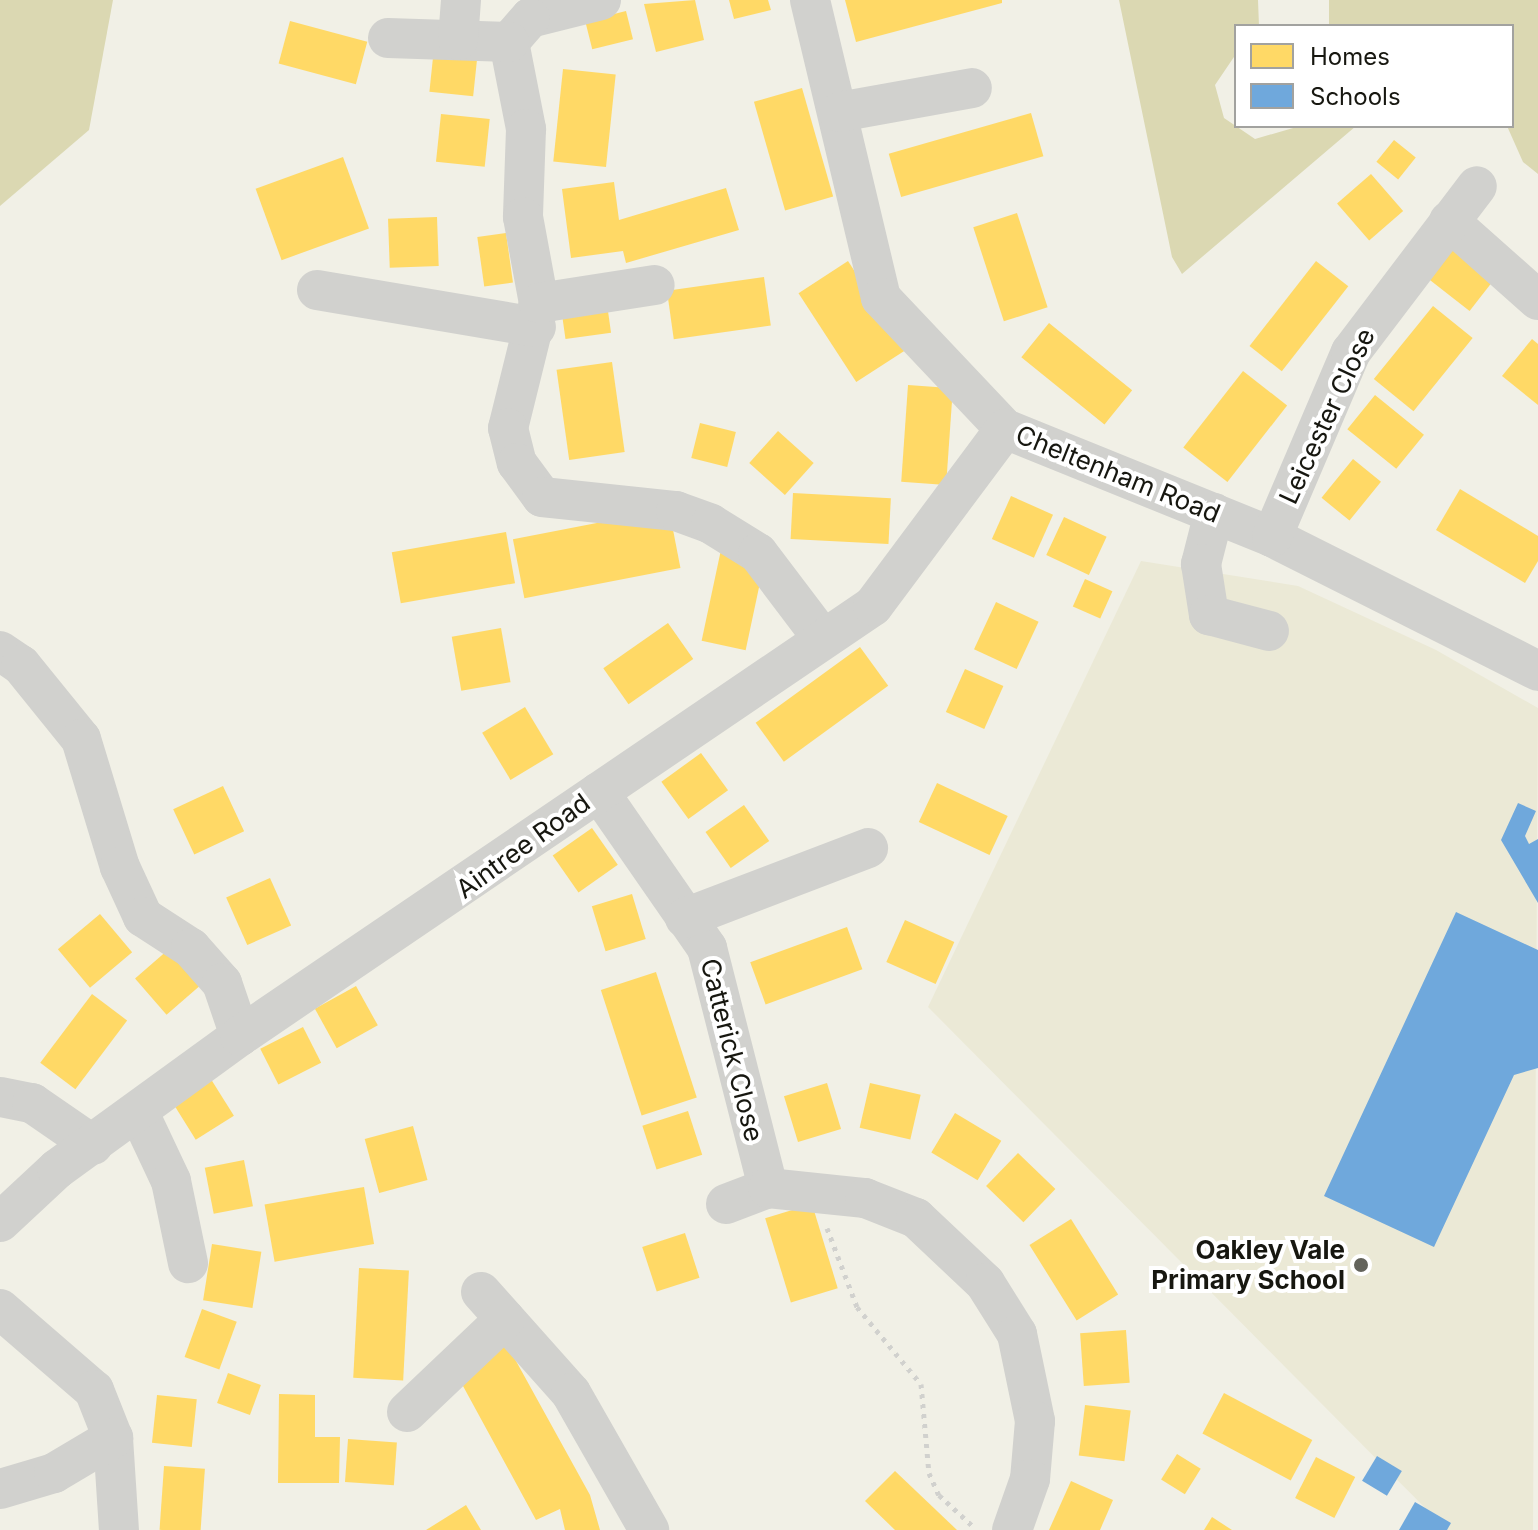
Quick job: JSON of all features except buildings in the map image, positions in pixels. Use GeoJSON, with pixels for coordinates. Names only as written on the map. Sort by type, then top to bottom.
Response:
{"type":"FeatureCollection","features":[{"type":"Feature","properties":{"kind":"street"},"geometry":{"type":"LineString","coordinates":[[458,40],[461,0]]}},
{"type":"Feature","properties":{"kind":"street"},"geometry":{"type":"LineString","coordinates":[[509,42],[530,18],[601,0]]}},
{"type":"Feature","properties":{"kind":"street","name":"Cheltenham Road"},"geometry":{"type":"LineString","coordinates":[[810,0],[881,298],[1005,429],[1272,537],[1538,671]]}},
{"type":"Feature","properties":{"kind":"street"},"geometry":{"type":"LineString","coordinates":[[388,38],[509,42]]}},
{"type":"Feature","properties":{"kind":"street"},"geometry":{"type":"LineString","coordinates":[[509,42],[526,129],[523,217],[538,315],[508,428],[525,482],[542,497],[568,503],[639,506],[711,524],[758,553],[823,639]]}},
{"type":"Feature","properties":{"kind":"street"},"geometry":{"type":"LineString","coordinates":[[839,112],[972,88]]}},
{"type":"Feature","properties":{"kind":"street","name":"Leicester Close"},"geometry":{"type":"LineString","coordinates":[[1272,537],[1351,352],[1477,186]]}},
{"type":"Feature","properties":{"kind":"street"},"geometry":{"type":"LineString","coordinates":[[1449,221],[1538,300]]}},
{"type":"Feature","properties":{"kind":"street"},"geometry":{"type":"LineString","coordinates":[[317,290],[538,315],[655,285]]}},
{"type":"Feature","properties":{"kind":"street","name":"Aintree Road"},"geometry":{"type":"LineString","coordinates":[[0,1222],[93,1145],[240,1036],[483,877],[599,792],[873,606],[1005,429]]}},
{"type":"Feature","properties":{"kind":"street"},"geometry":{"type":"LineString","coordinates":[[1214,513],[1201,564],[1209,615],[1269,631]]}},
{"type":"Feature","properties":{"kind":"street"},"geometry":{"type":"LineString","coordinates":[[0,651],[21,665],[81,739],[120,867],[143,917],[191,948],[222,983],[240,1036]]}},
{"type":"Feature","properties":{"kind":"street","name":"Catterick Close"},"geometry":{"type":"LineString","coordinates":[[599,792],[707,948],[768,1188]]}},
{"type":"Feature","properties":{"kind":"street"},"geometry":{"type":"LineString","coordinates":[[685,918],[868,848]]}},
{"type":"Feature","properties":{"kind":"street"},"geometry":{"type":"LineString","coordinates":[[0,1097],[32,1103],[93,1145]]}},
{"type":"Feature","properties":{"kind":"street"},"geometry":{"type":"LineString","coordinates":[[139,1113],[171,1181],[188,1263]]}},
{"type":"Feature","properties":{"kind":"street"},"geometry":{"type":"LineString","coordinates":[[726,1204],[768,1188],[826,1191],[916,1218],[959,1254],[1002,1306],[1025,1360],[1035,1432],[1030,1479],[1012,1530]]}},
{"type":"Feature","properties":{"kind":"street"},"geometry":{"type":"LineString","coordinates":[[407,1412],[493,1305],[571,1393],[649,1530]]}},
{"type":"Feature","properties":{"kind":"street"},"geometry":{"type":"LineString","coordinates":[[0,1309],[94,1390],[113,1438],[119,1530]]}},
{"type":"Feature","properties":{"kind":"street"},"geometry":{"type":"LineString","coordinates":[[0,1489],[54,1473],[113,1438]]}},
{"type":"Feature","properties":{"kind":"path"},"geometry":{"type":"LineString","coordinates":[[826,1191],[827,1234],[844,1283],[921,1384],[929,1473],[939,1495],[977,1530]]}},
{"type":"Feature","properties":{"kind":"shaded area"},"geometry":{"type":"Polygon","coordinates":[[[0,0],[113,0],[89,130],[0,206],[0,0]]]}},
{"type":"Feature","properties":{"kind":"shaded area"},"geometry":{"type":"Polygon","coordinates":[[[1119,0],[1258,0],[1259,24],[1234,24],[1234,57],[1215,85],[1224,118],[1234,128],[1255,139],[1293,128],[1354,128],[1182,274],[1172,257],[1119,0]]]}},
{"type":"Feature","properties":{"kind":"shaded area"},"geometry":{"type":"Polygon","coordinates":[[[1329,0],[1538,0],[1538,174],[1523,162],[1508,128],[1514,128],[1514,24],[1329,24],[1329,0]]]}},
{"type":"Feature","properties":{"kind":"shaded area","name":"Oakley Vale Primary School"},"geometry":{"type":"Polygon","coordinates":[[[1141,561],[1298,586],[1436,650],[1538,708],[1533,1530],[1447,1530],[928,1007],[1141,561]]]}},
{"type":"Feature","properties":{"kind":"place","name":"Oakley Vale Primary School"},"geometry":{"type":"Point","coordinates":[1361,1265]}}]}
